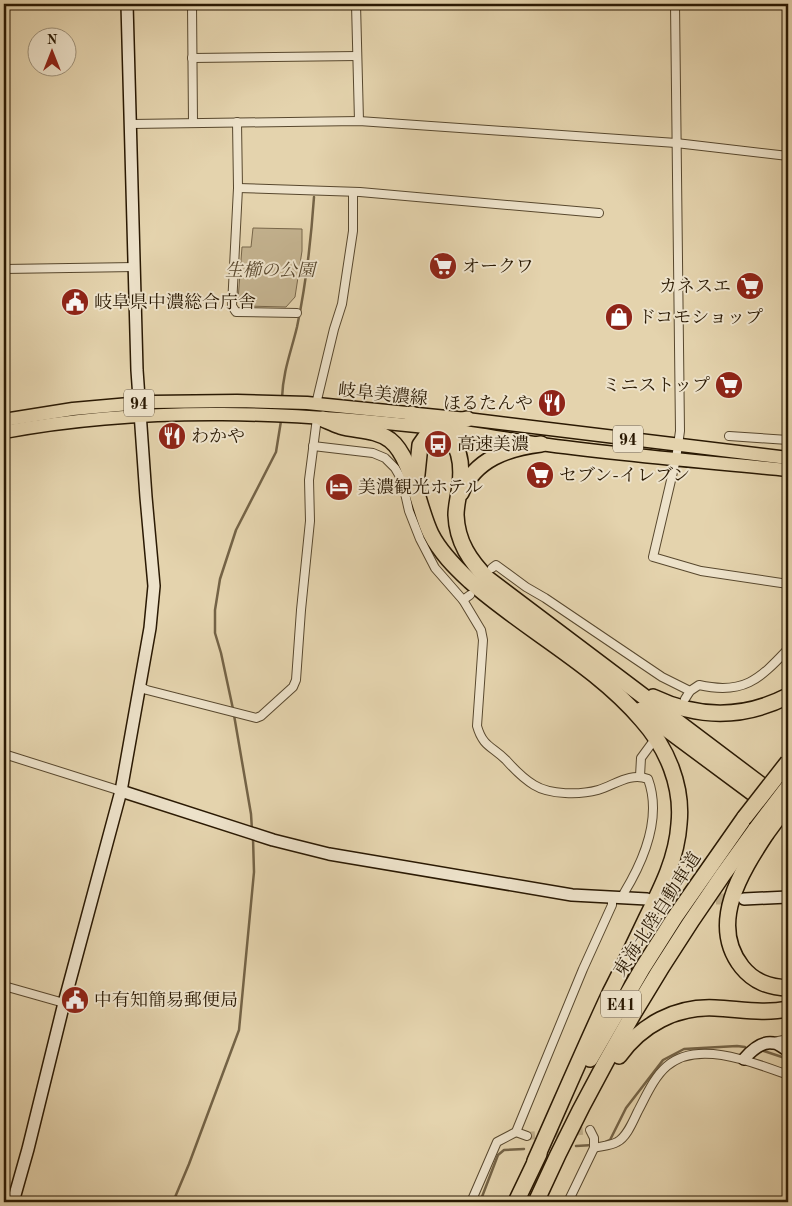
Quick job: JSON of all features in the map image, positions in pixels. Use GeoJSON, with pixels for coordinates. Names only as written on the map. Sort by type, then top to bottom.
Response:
{"type":"FeatureCollection","features":[{"type":"Feature","properties":{"kind":"highway"},"geometry":{"type":"LineString","coordinates":[[411,414],[443,429],[458,448],[462,473],[457,504],[458,528],[467,555],[475,566],[488,579],[604,674],[619,692],[788,819]]}},
{"type":"Feature","properties":{"kind":"highway"},"geometry":{"type":"LineString","coordinates":[[320,418],[341,426],[378,433],[390,440],[398,448],[405,462],[431,534],[454,565],[484,592],[604,674],[788,805],[761,832],[738,883],[727,915],[727,932],[736,960],[747,973],[759,982],[773,987],[788,988]]}},
{"type":"Feature","properties":{"kind":"highway"},"geometry":{"type":"LineString","coordinates":[[416,493],[415,477],[420,445],[426,435],[434,430],[443,429],[455,422],[467,419]]}},
{"type":"Feature","properties":{"kind":"highway"},"geometry":{"type":"LineString","coordinates":[[457,504],[463,489],[480,466],[506,450],[520,446],[541,444]]}},
{"type":"Feature","properties":{"kind":"highway"},"geometry":{"type":"LineString","coordinates":[[604,674],[671,705],[690,710],[731,713],[752,710],[772,704],[788,696]]}},
{"type":"Feature","properties":{"kind":"highway"},"geometry":{"type":"LineString","coordinates":[[535,1161],[610,995],[662,887],[671,864],[680,823],[677,787],[664,750],[604,674]]}},
{"type":"Feature","properties":{"kind":"highway","name":"東海北陸自動車道"},"geometry":{"type":"LineString","coordinates":[[516,1202],[535,1161],[574,1088],[642,968],[745,817],[788,762]]}},
{"type":"Feature","properties":{"kind":"highway","name":"東海北陸自動車道"},"geometry":{"type":"LineString","coordinates":[[536,1202],[552,1164],[589,1093],[656,975],[722,874],[761,832],[788,787]]}},
{"type":"Feature","properties":{"kind":"highway"},"geometry":{"type":"LineString","coordinates":[[540,1202],[585,1113],[612,1065],[627,1044],[643,1030],[658,1020],[693,1009],[712,1008],[762,1012],[788,1009]]}},
{"type":"Feature","properties":{"kind":"main road","name":"岐阜美濃線"},"geometry":{"type":"LineString","coordinates":[[4,432],[140,409],[237,401],[282,402],[467,419],[788,458]]}},
{"type":"Feature","properties":{"kind":"main road","name":"岐阜美濃線"},"geometry":{"type":"LineString","coordinates":[[4,420],[64,410],[140,409],[320,418],[443,429],[541,444],[788,470]]}},
{"type":"Feature","properties":{"kind":"street"},"geometry":{"type":"LineString","coordinates":[[13,1202],[121,791],[140,687],[154,586],[140,409],[127,4]]}},
{"type":"Feature","properties":{"kind":"street"},"geometry":{"type":"LineString","coordinates":[[192,4],[193,123]]}},
{"type":"Feature","properties":{"kind":"street"},"geometry":{"type":"LineString","coordinates":[[356,4],[359,121]]}},
{"type":"Feature","properties":{"kind":"street"},"geometry":{"type":"LineString","coordinates":[[675,4],[680,431],[676,459],[653,557],[701,571],[788,584]]}},
{"type":"Feature","properties":{"kind":"street"},"geometry":{"type":"LineString","coordinates":[[192,58],[357,56]]}},
{"type":"Feature","properties":{"kind":"street"},"geometry":{"type":"LineString","coordinates":[[132,124],[359,121],[676,143],[788,156]]}},
{"type":"Feature","properties":{"kind":"street"},"geometry":{"type":"LineString","coordinates":[[236,122],[238,188],[232,306],[236,312],[297,313]]}},
{"type":"Feature","properties":{"kind":"street"},"geometry":{"type":"LineString","coordinates":[[238,188],[353,192],[599,213]]}},
{"type":"Feature","properties":{"kind":"street"},"geometry":{"type":"LineString","coordinates":[[316,404],[342,304],[353,231],[353,192]]}},
{"type":"Feature","properties":{"kind":"street"},"geometry":{"type":"LineString","coordinates":[[4,269],[135,267]]}},
{"type":"Feature","properties":{"kind":"street"},"geometry":{"type":"LineString","coordinates":[[140,687],[256,718],[261,716],[293,687],[296,680],[310,522],[309,480],[313,446],[320,418]]}},
{"type":"Feature","properties":{"kind":"street"},"geometry":{"type":"LineString","coordinates":[[729,436],[788,440]]}},
{"type":"Feature","properties":{"kind":"street"},"geometry":{"type":"LineString","coordinates":[[313,446],[373,452],[385,458],[396,468],[402,480],[409,512],[420,540],[435,568],[466,598],[481,630],[483,640],[477,726],[480,736],[488,746],[501,755],[517,772],[535,786],[553,792],[581,793],[598,790],[625,779],[640,776],[648,779],[652,790],[653,821],[645,849],[624,893],[624,899]]}},
{"type":"Feature","properties":{"kind":"street"},"geometry":{"type":"LineString","coordinates":[[492,568],[496,564],[526,587],[546,598],[662,677],[690,691]]}},
{"type":"Feature","properties":{"kind":"street"},"geometry":{"type":"LineString","coordinates":[[684,699],[690,691],[699,685],[726,688],[746,684],[766,673],[788,649]]}},
{"type":"Feature","properties":{"kind":"street"},"geometry":{"type":"LineString","coordinates":[[640,776],[641,758],[652,743]]}},
{"type":"Feature","properties":{"kind":"street"},"geometry":{"type":"LineString","coordinates":[[4,754],[258,834],[329,854],[572,896],[647,899]]}},
{"type":"Feature","properties":{"kind":"street"},"geometry":{"type":"LineString","coordinates":[[744,899],[788,897]]}},
{"type":"Feature","properties":{"kind":"street"},"geometry":{"type":"LineString","coordinates":[[471,1202],[497,1142],[516,1132],[583,969],[612,905],[612,898]]}},
{"type":"Feature","properties":{"kind":"street"},"geometry":{"type":"LineString","coordinates":[[4,986],[64,1003]]}},
{"type":"Feature","properties":{"kind":"street"},"geometry":{"type":"LineString","coordinates":[[744,1060],[762,1044],[788,1039]]}},
{"type":"Feature","properties":{"kind":"street"},"geometry":{"type":"LineString","coordinates":[[774,1042],[788,1051]]}},
{"type":"Feature","properties":{"kind":"street"},"geometry":{"type":"LineString","coordinates":[[594,1145],[617,1142],[625,1135],[650,1088],[667,1066],[684,1056],[708,1053],[744,1060],[788,1075]]}},
{"type":"Feature","properties":{"kind":"street"},"geometry":{"type":"LineString","coordinates":[[568,1202],[594,1145],[590,1130]]}},
{"type":"Feature","properties":{"kind":"street"},"geometry":{"type":"LineString","coordinates":[[516,1132],[527,1136]]}},
{"type":"Feature","properties":{"kind":"green space","name":"生櫛の公園"},"geometry":{"type":"Polygon","coordinates":[[[253,228],[302,229],[302,251],[295,297],[286,307],[244,306],[238,300],[242,247],[251,247],[253,228]]]}},
{"type":"Feature","properties":{"kind":"waterway"},"geometry":{"type":"LineString","coordinates":[[282,398],[286,370],[303,295],[314,197]]}},
{"type":"Feature","properties":{"kind":"waterway"},"geometry":{"type":"LineString","coordinates":[[233,709],[215,633],[215,610],[220,579],[236,530],[276,452],[281,421]]}},
{"type":"Feature","properties":{"kind":"waterway"},"geometry":{"type":"LineString","coordinates":[[234,715],[252,830]]}},
{"type":"Feature","properties":{"kind":"waterway"},"geometry":{"type":"LineString","coordinates":[[173,1202],[239,1030],[254,872],[253,838]]}},
{"type":"Feature","properties":{"kind":"waterway"},"geometry":{"type":"LineString","coordinates":[[603,1143],[610,1140],[626,1108],[663,1060],[684,1049],[745,1047]]}},
{"type":"Feature","properties":{"kind":"waterway"},"geometry":{"type":"LineString","coordinates":[[761,1050],[788,1059]]}},
{"type":"Feature","properties":{"kind":"waterway"},"geometry":{"type":"LineString","coordinates":[[576,1146],[593,1145]]}},
{"type":"Feature","properties":{"kind":"waterway"},"geometry":{"type":"LineString","coordinates":[[480,1202],[498,1155],[504,1150],[524,1149]]}},
{"type":"Feature","properties":{"kind":"tunnel"},"geometry":{"type":"LineString","coordinates":[[650,899],[739,899]]}},
{"type":"Feature","properties":{"kind":"tunnel"},"geometry":{"type":"LineString","coordinates":[[527,1136],[590,1130]]}},
{"type":"Feature","properties":{"kind":"place","name":"オークワ"},"geometry":{"type":"Point","coordinates":[443,266]}},
{"type":"Feature","properties":{"kind":"place","name":"カネスエ"},"geometry":{"type":"Point","coordinates":[750,286]}},
{"type":"Feature","properties":{"kind":"place","name":"岐阜県中濃総合庁舎"},"geometry":{"type":"Point","coordinates":[75,302]}},
{"type":"Feature","properties":{"kind":"place","name":"ドコモショップ"},"geometry":{"type":"Point","coordinates":[619,317]}},
{"type":"Feature","properties":{"kind":"place","name":"ミニストップ"},"geometry":{"type":"Point","coordinates":[729,385]}},
{"type":"Feature","properties":{"kind":"place","name":"ほるたんや"},"geometry":{"type":"Point","coordinates":[552,403]}},
{"type":"Feature","properties":{"kind":"place","name":"わかや"},"geometry":{"type":"Point","coordinates":[172,436]}},
{"type":"Feature","properties":{"kind":"place","name":"高速美濃"},"geometry":{"type":"Point","coordinates":[438,444]}},
{"type":"Feature","properties":{"kind":"place","name":"セブン-イレブン"},"geometry":{"type":"Point","coordinates":[540,475]}},
{"type":"Feature","properties":{"kind":"place","name":"美濃観光ホテル"},"geometry":{"type":"Point","coordinates":[339,487]}},
{"type":"Feature","properties":{"kind":"place","name":"中有知簡易郵便局"},"geometry":{"type":"Point","coordinates":[75,1000]}}]}
